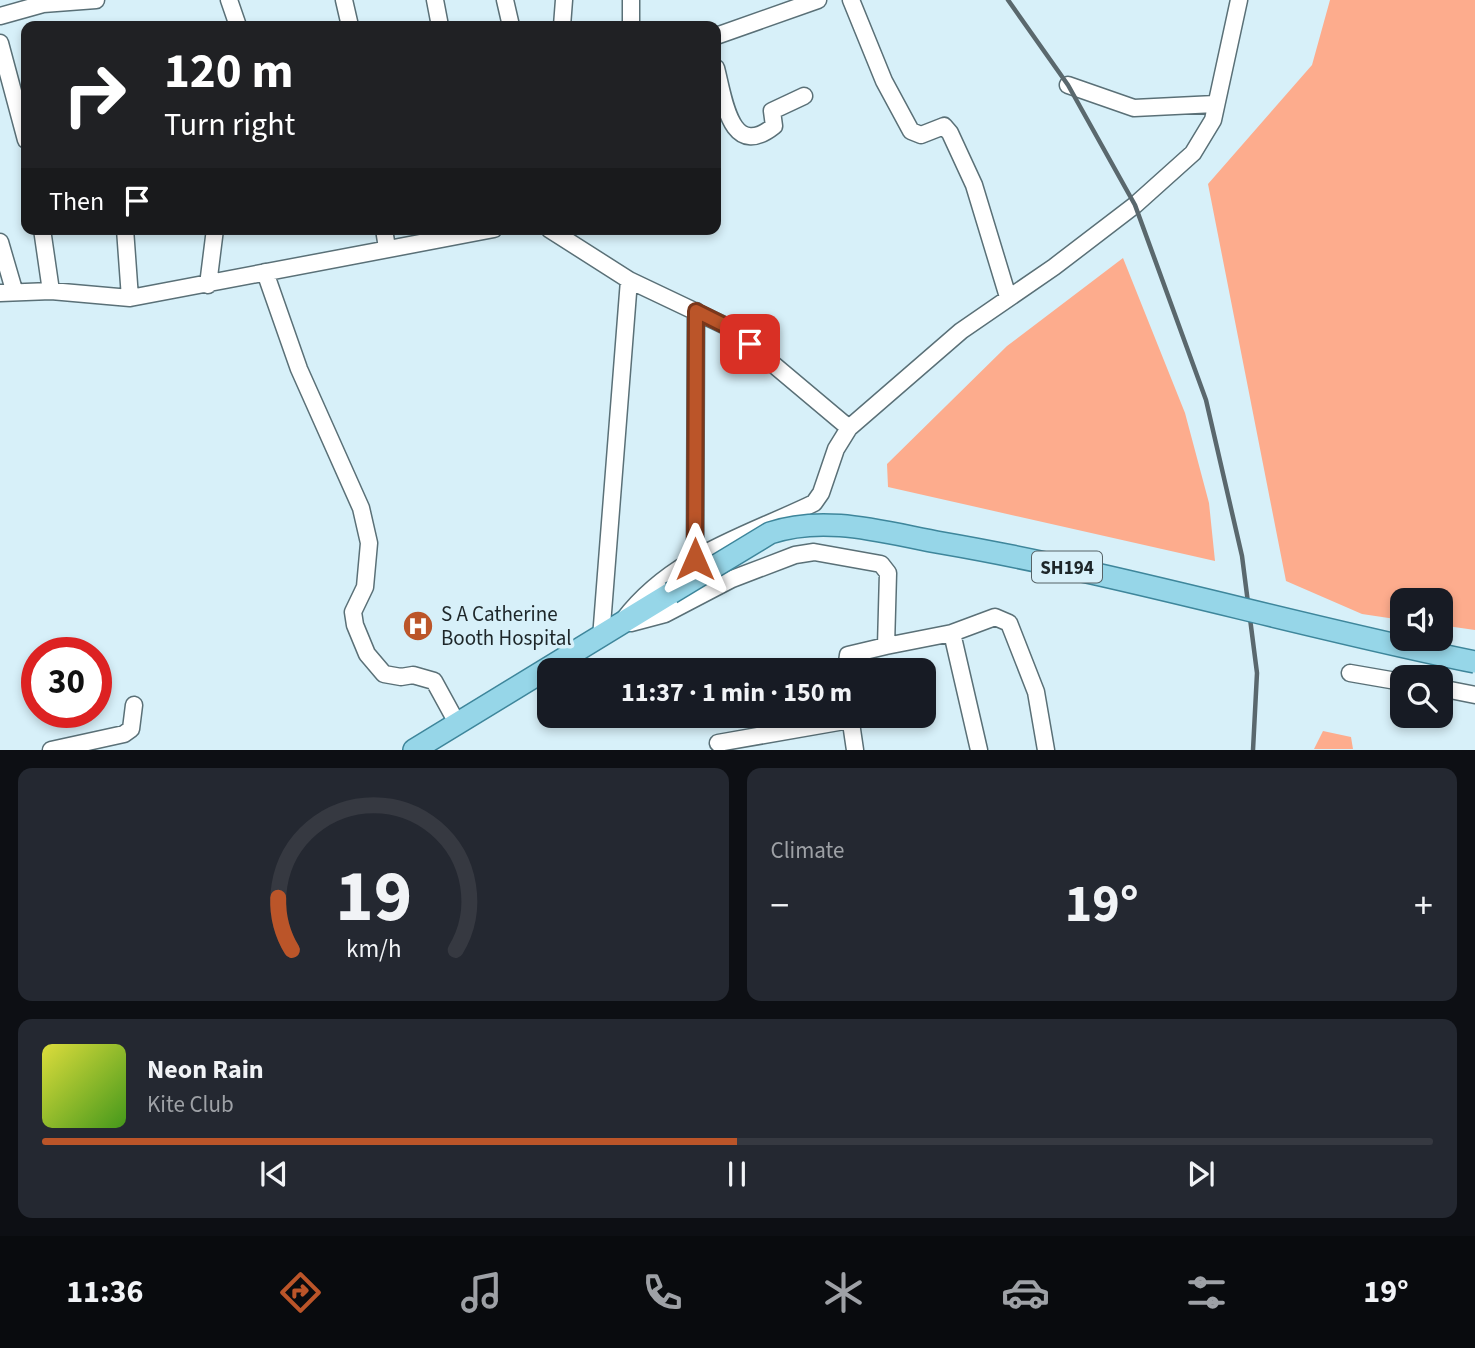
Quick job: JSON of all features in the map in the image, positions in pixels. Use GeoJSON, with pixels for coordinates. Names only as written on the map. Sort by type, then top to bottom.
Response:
{"type":"FeatureCollection","features":[{"type":"Feature","properties":{"kind":"main road","name":"SH194"},"geometry":{"type":"LineString","coordinates":[[414,750],[770,533],[785,527],[827,523],[1018,556],[1475,662]]}},
{"type":"Feature","properties":{"kind":"street"},"geometry":{"type":"LineString","coordinates":[[0,16],[43,4],[96,0]]}},
{"type":"Feature","properties":{"kind":"street"},"geometry":{"type":"LineString","coordinates":[[229,0],[236,21]]}},
{"type":"Feature","properties":{"kind":"street"},"geometry":{"type":"LineString","coordinates":[[344,0],[349,21]]}},
{"type":"Feature","properties":{"kind":"street"},"geometry":{"type":"LineString","coordinates":[[435,0],[439,21]]}},
{"type":"Feature","properties":{"kind":"street"},"geometry":{"type":"LineString","coordinates":[[505,0],[510,21]]}},
{"type":"Feature","properties":{"kind":"street"},"geometry":{"type":"LineString","coordinates":[[563,21],[565,0]]}},
{"type":"Feature","properties":{"kind":"street"},"geometry":{"type":"LineString","coordinates":[[631,0],[631,21]]}},
{"type":"Feature","properties":{"kind":"street"},"geometry":{"type":"LineString","coordinates":[[851,0],[884,81],[911,131],[921,135],[944,126],[950,133],[974,185],[1009,297]]}},
{"type":"Feature","properties":{"kind":"street"},"geometry":{"type":"LineString","coordinates":[[609,632],[651,588],[695,559],[736,537],[814,503],[821,493],[835,449],[849,428],[961,331],[1054,267],[1135,205],[1193,153],[1213,120],[1239,0]]}},
{"type":"Feature","properties":{"kind":"street"},"geometry":{"type":"LineString","coordinates":[[721,34],[813,1]]}},
{"type":"Feature","properties":{"kind":"street"},"geometry":{"type":"LineString","coordinates":[[0,43],[21,121]]}},
{"type":"Feature","properties":{"kind":"street"},"geometry":{"type":"LineString","coordinates":[[1068,85],[1134,108],[1215,104]]}},
{"type":"Feature","properties":{"kind":"street"},"geometry":{"type":"LineString","coordinates":[[721,87],[729,117],[737,132],[746,136],[765,133],[774,126],[772,111],[776,107],[804,96]]}},
{"type":"Feature","properties":{"kind":"street"},"geometry":{"type":"LineString","coordinates":[[43,235],[51,291]]}},
{"type":"Feature","properties":{"kind":"street"},"geometry":{"type":"LineString","coordinates":[[125,235],[130,298]]}},
{"type":"Feature","properties":{"kind":"street"},"geometry":{"type":"LineString","coordinates":[[208,285],[214,235]]}},
{"type":"Feature","properties":{"kind":"street"},"geometry":{"type":"LineString","coordinates":[[385,235],[387,248]]}},
{"type":"Feature","properties":{"kind":"street"},"geometry":{"type":"LineString","coordinates":[[0,242],[7,292],[51,291],[130,298],[460,235]]}},
{"type":"Feature","properties":{"kind":"street"},"geometry":{"type":"LineString","coordinates":[[559,235],[629,279],[730,328],[849,428]]}},
{"type":"Feature","properties":{"kind":"street"},"geometry":{"type":"LineString","coordinates":[[265,272],[299,369],[361,508],[369,543],[365,587],[353,612],[355,625],[368,654],[384,674],[401,677],[413,675],[434,681],[457,723]]}},
{"type":"Feature","properties":{"kind":"street"},"geometry":{"type":"LineString","coordinates":[[609,632],[629,279]]}},
{"type":"Feature","properties":{"kind":"street"},"geometry":{"type":"LineString","coordinates":[[695,559],[696,311]]}},
{"type":"Feature","properties":{"kind":"street"},"geometry":{"type":"LineString","coordinates":[[609,632],[666,614],[775,560],[814,552],[868,561],[886,567],[886,646]]}},
{"type":"Feature","properties":{"kind":"street"},"geometry":{"type":"LineString","coordinates":[[848,658],[848,655],[951,633],[995,617],[1009,623],[1036,692],[1046,750]]}},
{"type":"Feature","properties":{"kind":"street"},"geometry":{"type":"LineString","coordinates":[[951,633],[979,750]]}},
{"type":"Feature","properties":{"kind":"street"},"geometry":{"type":"LineString","coordinates":[[1350,673],[1390,680]]}},
{"type":"Feature","properties":{"kind":"street"},"geometry":{"type":"LineString","coordinates":[[1453,691],[1475,695]]}},
{"type":"Feature","properties":{"kind":"street"},"geometry":{"type":"LineString","coordinates":[[51,750],[124,734],[131,729],[134,705]]}},
{"type":"Feature","properties":{"kind":"street"},"geometry":{"type":"LineString","coordinates":[[718,743],[797,728]]}},
{"type":"Feature","properties":{"kind":"street"},"geometry":{"type":"LineString","coordinates":[[852,728],[855,750]]}},
{"type":"Feature","properties":{"kind":"shaded area"},"geometry":{"type":"Polygon","coordinates":[[[1330,0],[1475,0],[1475,630],[1453,627],[1453,588],[1390,588],[1390,618],[1362,614],[1286,581],[1208,184],[1312,65],[1330,0]]]}},
{"type":"Feature","properties":{"kind":"shaded area"},"geometry":{"type":"Polygon","coordinates":[[[1123,258],[1185,413],[1209,503],[1215,561],[888,487],[887,464],[1007,346],[1123,258]]]}},
{"type":"Feature","properties":{"kind":"shaded area"},"geometry":{"type":"Polygon","coordinates":[[[1323,731],[1351,737],[1353,749],[1314,749],[1323,731]]]}},
{"type":"Feature","properties":{"kind":"railway"},"geometry":{"type":"LineString","coordinates":[[1008,0],[1068,85],[1135,205],[1206,400],[1242,556],[1257,673],[1253,750]]}},
{"type":"Feature","properties":{"kind":"place","name":"S A Catherine Booth Hospital"},"geometry":{"type":"Point","coordinates":[418,626]}},
{"type":"Feature","properties":{"kind":"route"},"geometry":{"type":"LineString","coordinates":[[695,559],[696,311],[730,328],[750,344]]}}]}
